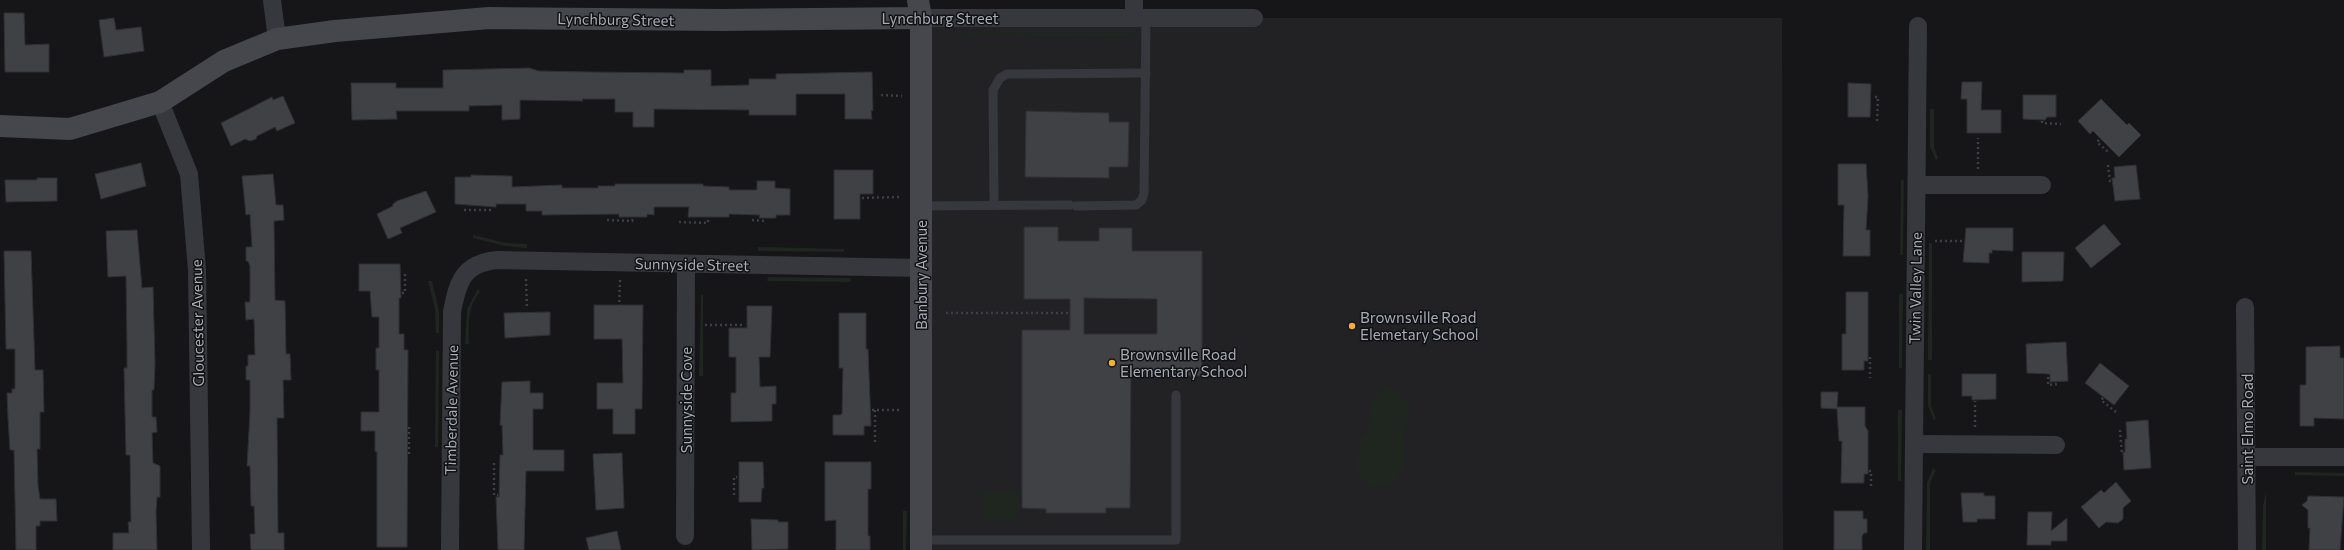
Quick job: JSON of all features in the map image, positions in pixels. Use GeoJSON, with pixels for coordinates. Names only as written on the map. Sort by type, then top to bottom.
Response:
{"type":"FeatureCollection","features":[{"type":"Feature","properties":{"kind":"street"},"geometry":{"type":"LineString","coordinates":[[272,0],[277,39]]}},
{"type":"Feature","properties":{"kind":"street","name":"Lynchburg Street"},"geometry":{"type":"LineString","coordinates":[[0,126],[70,129],[160,102],[224,61],[277,39],[470,18],[730,20],[920,9],[1138,12],[1254,18]]}},
{"type":"Feature","properties":{"kind":"street","name":"Banbury Avenue"},"geometry":{"type":"LineString","coordinates":[[920,9],[912,201],[921,268],[921,545]]}},
{"type":"Feature","properties":{"kind":"street","name":"Twin Valley Lane"},"geometry":{"type":"LineString","coordinates":[[1913,550],[1918,26]]}},
{"type":"Feature","properties":{"kind":"street","name":"Gloucester Avenue"},"geometry":{"type":"LineString","coordinates":[[160,102],[189,174],[197,270],[201,550]]}},
{"type":"Feature","properties":{"kind":"street"},"geometry":{"type":"LineString","coordinates":[[1917,185],[2042,185]]}},
{"type":"Feature","properties":{"kind":"street","name":"Sunnyside Street"},"geometry":{"type":"LineString","coordinates":[[466,272],[472,267],[498,260],[921,268]]}},
{"type":"Feature","properties":{"kind":"street","name":"Sunnyside Cove"},"geometry":{"type":"LineString","coordinates":[[685,536],[686,264]]}},
{"type":"Feature","properties":{"kind":"street","name":"Timberdale Avenue"},"geometry":{"type":"LineString","coordinates":[[450,550],[452,312],[458,288],[466,272]]}},
{"type":"Feature","properties":{"kind":"street","name":"Saint Elmo Road"},"geometry":{"type":"LineString","coordinates":[[2245,307],[2248,457],[2247,550]]}},
{"type":"Feature","properties":{"kind":"street"},"geometry":{"type":"LineString","coordinates":[[1914,444],[2056,445]]}},
{"type":"Feature","properties":{"kind":"street"},"geometry":{"type":"LineString","coordinates":[[2248,457],[2344,457]]}},
{"type":"Feature","properties":{"kind":"lane"},"geometry":{"type":"LineString","coordinates":[[912,201],[994,205],[1136,206],[1142,200],[1144,193],[1146,73],[1138,12]]}},
{"type":"Feature","properties":{"kind":"lane"},"geometry":{"type":"LineString","coordinates":[[994,205],[993,90],[1000,78],[1007,74],[1146,73]]}},
{"type":"Feature","properties":{"kind":"lane"},"geometry":{"type":"LineString","coordinates":[[921,545],[1176,540],[1176,395]]}},
{"type":"Feature","properties":{"kind":"path"},"geometry":{"type":"LineString","coordinates":[[881,95],[905,96]]}},
{"type":"Feature","properties":{"kind":"path"},"geometry":{"type":"LineString","coordinates":[[1876,97],[1878,97],[1877,124]]}},
{"type":"Feature","properties":{"kind":"path"},"geometry":{"type":"LineString","coordinates":[[2042,121],[2042,123],[2061,124]]}},
{"type":"Feature","properties":{"kind":"path"},"geometry":{"type":"LineString","coordinates":[[1978,138],[1978,171]]}},
{"type":"Feature","properties":{"kind":"path"},"geometry":{"type":"LineString","coordinates":[[2099,140],[2097,142],[2108,152]]}},
{"type":"Feature","properties":{"kind":"path"},"geometry":{"type":"LineString","coordinates":[[2108,165],[2110,181],[2112,181]]}},
{"type":"Feature","properties":{"kind":"path"},"geometry":{"type":"LineString","coordinates":[[862,198],[912,201]]}},
{"type":"Feature","properties":{"kind":"path"},"geometry":{"type":"LineString","coordinates":[[464,210],[492,210]]}},
{"type":"Feature","properties":{"kind":"path"},"geometry":{"type":"LineString","coordinates":[[606,220],[632,221],[633,219]]}},
{"type":"Feature","properties":{"kind":"path"},"geometry":{"type":"LineString","coordinates":[[679,222],[708,222],[708,219]]}},
{"type":"Feature","properties":{"kind":"path"},"geometry":{"type":"LineString","coordinates":[[752,220],[767,220]]}},
{"type":"Feature","properties":{"kind":"path"},"geometry":{"type":"LineString","coordinates":[[1935,241],[1964,241]]}},
{"type":"Feature","properties":{"kind":"path"},"geometry":{"type":"LineString","coordinates":[[402,293],[405,293],[405,273]]}},
{"type":"Feature","properties":{"kind":"path"},"geometry":{"type":"LineString","coordinates":[[526,279],[527,309]]}},
{"type":"Feature","properties":{"kind":"path"},"geometry":{"type":"LineString","coordinates":[[619,312],[620,280]]}},
{"type":"Feature","properties":{"kind":"path"},"geometry":{"type":"LineString","coordinates":[[946,313],[1070,313]]}},
{"type":"Feature","properties":{"kind":"path"},"geometry":{"type":"LineString","coordinates":[[705,325],[743,325]]}},
{"type":"Feature","properties":{"kind":"path"},"geometry":{"type":"LineString","coordinates":[[1870,357],[1870,378]]}},
{"type":"Feature","properties":{"kind":"path"},"geometry":{"type":"LineString","coordinates":[[2048,372],[2048,385],[2059,384]]}},
{"type":"Feature","properties":{"kind":"path"},"geometry":{"type":"LineString","coordinates":[[2103,398],[2101,400],[2116,412]]}},
{"type":"Feature","properties":{"kind":"path"},"geometry":{"type":"LineString","coordinates":[[1975,401],[1975,432]]}},
{"type":"Feature","properties":{"kind":"path"},"geometry":{"type":"LineString","coordinates":[[875,442],[874,410],[902,410]]}},
{"type":"Feature","properties":{"kind":"path"},"geometry":{"type":"LineString","coordinates":[[408,427],[409,457]]}},
{"type":"Feature","properties":{"kind":"path"},"geometry":{"type":"LineString","coordinates":[[2120,430],[2122,455]]}},
{"type":"Feature","properties":{"kind":"path"},"geometry":{"type":"LineString","coordinates":[[494,463],[494,496],[498,495]]}},
{"type":"Feature","properties":{"kind":"path"},"geometry":{"type":"LineString","coordinates":[[1869,471],[1871,471],[1871,487]]}},
{"type":"Feature","properties":{"kind":"path"},"geometry":{"type":"LineString","coordinates":[[734,495],[734,477],[738,477]]}},
{"type":"Feature","properties":{"kind":"shaded area","name":"Brownsville Road Elemetary School"},"geometry":{"type":"Polygon","coordinates":[[[921,18],[1782,18],[1783,550],[921,550],[921,18]]]}},
{"type":"Feature","properties":{"kind":"shaded area"},"geometry":{"type":"Polygon","coordinates":[[[969,32],[1129,33],[1129,37],[959,35],[969,32]]]}},
{"type":"Feature","properties":{"kind":"shaded area"},"geometry":{"type":"Polygon","coordinates":[[[1930,109],[1934,109],[1934,147],[1938,158],[1936,160],[1930,147],[1930,109]]]}},
{"type":"Feature","properties":{"kind":"shaded area"},"geometry":{"type":"Polygon","coordinates":[[[1901,180],[1904,180],[1903,255],[1900,255],[1901,180]]]}},
{"type":"Feature","properties":{"kind":"shaded area"},"geometry":{"type":"Polygon","coordinates":[[[473,235],[506,243],[527,244],[527,248],[505,246],[473,238],[473,235]]]}},
{"type":"Feature","properties":{"kind":"shaded area"},"geometry":{"type":"Polygon","coordinates":[[[1929,243],[1932,243],[1932,360],[1928,360],[1929,243]]]}},
{"type":"Feature","properties":{"kind":"shaded area"},"geometry":{"type":"Polygon","coordinates":[[[758,247],[844,249],[844,252],[758,251],[758,247]]]}},
{"type":"Feature","properties":{"kind":"shaded area"},"geometry":{"type":"Polygon","coordinates":[[[768,277],[851,278],[850,282],[767,281],[768,277]]]}},
{"type":"Feature","properties":{"kind":"shaded area"},"geometry":{"type":"Polygon","coordinates":[[[428,281],[432,281],[439,311],[439,333],[436,333],[435,309],[428,281]]]}},
{"type":"Feature","properties":{"kind":"shaded area"},"geometry":{"type":"Polygon","coordinates":[[[478,289],[480,292],[473,304],[470,316],[469,344],[465,344],[467,309],[478,289]]]}},
{"type":"Feature","properties":{"kind":"shaded area"},"geometry":{"type":"Polygon","coordinates":[[[1899,294],[1903,294],[1902,368],[1899,368],[1899,294]]]}},
{"type":"Feature","properties":{"kind":"shaded area"},"geometry":{"type":"Polygon","coordinates":[[[701,295],[703,295],[703,376],[699,376],[701,295]]]}},
{"type":"Feature","properties":{"kind":"shaded area"},"geometry":{"type":"Polygon","coordinates":[[[436,351],[439,351],[438,447],[435,447],[436,351]]]}},
{"type":"Feature","properties":{"kind":"shaded area"},"geometry":{"type":"Polygon","coordinates":[[[1928,374],[1931,374],[1931,406],[1936,418],[1934,421],[1928,406],[1928,374]]]}},
{"type":"Feature","properties":{"kind":"shaded area"},"geometry":{"type":"Polygon","coordinates":[[[1388,386],[1410,404],[1407,425],[1402,431],[1405,458],[1398,478],[1391,483],[1372,488],[1365,482],[1358,472],[1358,458],[1361,438],[1367,432],[1372,419],[1369,414],[1372,399],[1382,387],[1388,386]]]}},
{"type":"Feature","properties":{"kind":"shaded area"},"geometry":{"type":"Polygon","coordinates":[[[1898,410],[1902,410],[1901,481],[1898,481],[1898,410]]]}},
{"type":"Feature","properties":{"kind":"shaded area"},"geometry":{"type":"Polygon","coordinates":[[[1933,468],[1936,470],[1930,483],[1930,550],[1926,550],[1927,483],[1933,468]]]}},
{"type":"Feature","properties":{"kind":"shaded area"},"geometry":{"type":"Polygon","coordinates":[[[2295,472],[2344,473],[2344,476],[2295,475],[2295,472]]]}},
{"type":"Feature","properties":{"kind":"shaded area"},"geometry":{"type":"Polygon","coordinates":[[[983,491],[1017,491],[1017,521],[983,521],[983,491]]]}},
{"type":"Feature","properties":{"kind":"shaded area"},"geometry":{"type":"Polygon","coordinates":[[[2266,491],[2266,550],[2262,550],[2263,506],[2266,491]]]}},
{"type":"Feature","properties":{"kind":"shaded area"},"geometry":{"type":"Polygon","coordinates":[[[903,511],[907,511],[906,550],[903,550],[903,511]]]}},
{"type":"Feature","properties":{"kind":"building"},"geometry":{"type":"Polygon","coordinates":[[[4,13],[24,13],[25,45],[49,44],[49,72],[5,72],[4,13]]]}},
{"type":"Feature","properties":{"kind":"building"},"geometry":{"type":"Polygon","coordinates":[[[114,18],[116,30],[141,27],[144,51],[104,57],[99,20],[114,18]]]}},
{"type":"Feature","properties":{"kind":"building"},"geometry":{"type":"Polygon","coordinates":[[[529,68],[539,71],[589,72],[684,73],[684,70],[711,70],[711,86],[749,85],[749,79],[776,79],[776,74],[872,72],[872,119],[845,119],[845,94],[796,94],[796,115],[749,115],[749,110],[654,109],[654,127],[633,127],[633,112],[615,112],[615,99],[582,99],[583,101],[520,100],[520,119],[502,120],[502,105],[469,106],[469,111],[396,111],[397,119],[352,120],[351,83],[396,83],[396,88],[443,88],[443,70],[529,68]]]}},
{"type":"Feature","properties":{"kind":"building"},"geometry":{"type":"Polygon","coordinates":[[[1962,82],[1982,82],[1981,110],[2001,110],[2001,133],[1967,133],[1967,99],[1961,99],[1962,82]]]}},
{"type":"Feature","properties":{"kind":"building"},"geometry":{"type":"Polygon","coordinates":[[[1848,83],[1871,84],[1870,117],[1848,117],[1848,83]]]}},
{"type":"Feature","properties":{"kind":"building"},"geometry":{"type":"Polygon","coordinates":[[[2023,95],[2056,95],[2056,117],[2047,117],[2045,120],[2023,119],[2023,95]]]}},
{"type":"Feature","properties":{"kind":"building"},"geometry":{"type":"Polygon","coordinates":[[[283,96],[295,123],[277,131],[275,127],[257,136],[256,139],[250,141],[245,139],[231,146],[221,123],[272,97],[273,100],[283,96]]]}},
{"type":"Feature","properties":{"kind":"building"},"geometry":{"type":"Polygon","coordinates":[[[2101,99],[2127,125],[2129,123],[2141,135],[2119,157],[2093,131],[2090,134],[2078,121],[2101,99]]]}},
{"type":"Feature","properties":{"kind":"building"},"geometry":{"type":"Polygon","coordinates":[[[1026,111],[1109,113],[1109,122],[1129,122],[1128,167],[1109,167],[1109,178],[1025,177],[1026,111]]]}},
{"type":"Feature","properties":{"kind":"building"},"geometry":{"type":"Polygon","coordinates":[[[141,163],[146,186],[101,199],[95,174],[141,163]]]}},
{"type":"Feature","properties":{"kind":"building"},"geometry":{"type":"Polygon","coordinates":[[[1838,164],[1866,164],[1868,196],[1866,230],[1870,230],[1870,256],[1843,256],[1844,205],[1838,205],[1838,164]]]}},
{"type":"Feature","properties":{"kind":"building"},"geometry":{"type":"Polygon","coordinates":[[[2136,165],[2140,199],[2115,201],[2112,178],[2115,178],[2114,167],[2136,165]]]}},
{"type":"Feature","properties":{"kind":"building"},"geometry":{"type":"Polygon","coordinates":[[[834,170],[873,170],[873,194],[860,194],[860,219],[834,219],[834,170]]]}},
{"type":"Feature","properties":{"kind":"building"},"geometry":{"type":"Polygon","coordinates":[[[273,174],[276,205],[283,205],[284,220],[274,221],[275,300],[285,301],[286,354],[290,354],[291,380],[283,380],[284,418],[277,418],[278,533],[284,533],[284,550],[251,550],[250,534],[255,534],[254,506],[251,506],[250,466],[247,466],[250,380],[246,380],[246,366],[248,366],[248,355],[255,355],[254,319],[246,320],[245,302],[250,302],[250,266],[248,261],[246,261],[246,247],[252,247],[250,214],[246,215],[242,176],[273,174]]]}},
{"type":"Feature","properties":{"kind":"building"},"geometry":{"type":"Polygon","coordinates":[[[471,175],[512,176],[512,187],[562,185],[562,188],[598,188],[598,186],[615,186],[615,184],[703,184],[703,186],[729,187],[729,190],[757,190],[757,181],[775,181],[775,188],[790,189],[790,215],[776,215],[776,218],[759,218],[760,215],[729,214],[729,217],[688,217],[689,207],[654,207],[654,215],[647,214],[647,217],[619,217],[619,214],[542,215],[542,211],[526,211],[526,204],[496,204],[496,207],[455,204],[455,177],[471,177],[471,175]]]}},
{"type":"Feature","properties":{"kind":"building"},"geometry":{"type":"Polygon","coordinates":[[[37,178],[57,178],[57,201],[6,202],[5,180],[37,180],[37,178]]]}},
{"type":"Feature","properties":{"kind":"building"},"geometry":{"type":"Polygon","coordinates":[[[426,191],[436,212],[400,228],[402,233],[388,239],[377,214],[393,206],[393,204],[397,201],[426,191]]]}},
{"type":"Feature","properties":{"kind":"building"},"geometry":{"type":"Polygon","coordinates":[[[2104,224],[2121,244],[2091,268],[2075,248],[2104,224]]]}},
{"type":"Feature","properties":{"kind":"building","name":"Brownsville Road Elementary School"},"geometry":{"type":"Polygon","coordinates":[[[1024,227],[1058,227],[1058,241],[1099,241],[1099,228],[1132,228],[1132,251],[1202,251],[1202,376],[1131,375],[1130,508],[1106,508],[1106,513],[1046,513],[1046,509],[1022,508],[1022,330],[1070,330],[1070,299],[1024,299],[1024,227]],[[1084,298],[1084,334],[1157,334],[1157,299],[1084,298]]]}},
{"type":"Feature","properties":{"kind":"building"},"geometry":{"type":"Polygon","coordinates":[[[1966,228],[2013,228],[2013,251],[1992,250],[1992,253],[1989,253],[1989,263],[1963,262],[1966,228]]]}},
{"type":"Feature","properties":{"kind":"building"},"geometry":{"type":"Polygon","coordinates":[[[137,230],[142,288],[153,287],[155,363],[154,390],[152,390],[152,417],[156,417],[157,432],[152,433],[153,463],[160,466],[160,497],[157,497],[156,512],[157,550],[113,550],[113,533],[129,533],[128,522],[131,522],[130,455],[126,455],[124,368],[127,368],[126,276],[108,277],[106,231],[137,230]]]}},
{"type":"Feature","properties":{"kind":"building"},"geometry":{"type":"Polygon","coordinates":[[[4,251],[31,251],[35,370],[43,370],[44,412],[40,412],[40,449],[37,449],[38,486],[40,499],[56,499],[57,521],[40,521],[40,526],[36,526],[36,550],[16,550],[14,450],[10,450],[7,393],[12,393],[12,389],[15,389],[15,349],[6,349],[4,251]]]}},
{"type":"Feature","properties":{"kind":"building"},"geometry":{"type":"Polygon","coordinates":[[[2022,252],[2064,252],[2063,281],[2022,282],[2022,252]]]}},
{"type":"Feature","properties":{"kind":"building"},"geometry":{"type":"Polygon","coordinates":[[[359,264],[400,264],[401,298],[399,298],[399,334],[404,334],[404,350],[408,350],[407,547],[377,547],[377,452],[375,451],[375,431],[361,431],[361,412],[379,412],[379,370],[376,370],[376,348],[379,348],[379,317],[372,317],[370,291],[359,291],[359,264]]]}},
{"type":"Feature","properties":{"kind":"building"},"geometry":{"type":"Polygon","coordinates":[[[1846,292],[1868,292],[1868,361],[1864,361],[1864,370],[1842,370],[1842,334],[1846,334],[1846,292]]]}},
{"type":"Feature","properties":{"kind":"building"},"geometry":{"type":"Polygon","coordinates":[[[594,305],[643,305],[642,409],[635,409],[635,434],[613,434],[613,409],[597,409],[597,383],[623,383],[622,339],[594,339],[594,305]]]}},
{"type":"Feature","properties":{"kind":"building"},"geometry":{"type":"Polygon","coordinates":[[[747,306],[772,306],[770,357],[759,357],[760,387],[776,386],[776,404],[772,404],[772,421],[731,422],[731,393],[736,393],[736,357],[729,357],[729,328],[747,328],[747,306]]]}},
{"type":"Feature","properties":{"kind":"building"},"geometry":{"type":"Polygon","coordinates":[[[550,312],[550,335],[505,338],[504,313],[550,312]]]}},
{"type":"Feature","properties":{"kind":"building"},"geometry":{"type":"Polygon","coordinates":[[[839,313],[866,313],[866,349],[868,349],[871,426],[864,426],[864,435],[833,435],[833,415],[841,415],[842,413],[843,368],[839,368],[839,313]]]}},
{"type":"Feature","properties":{"kind":"building"},"geometry":{"type":"Polygon","coordinates":[[[2066,342],[2068,381],[2050,382],[2050,374],[2027,373],[2026,344],[2066,342]]]}},
{"type":"Feature","properties":{"kind":"building"},"geometry":{"type":"Polygon","coordinates":[[[2340,346],[2340,358],[2344,358],[2344,419],[2314,418],[2314,426],[2300,426],[2300,385],[2306,385],[2306,347],[2340,346]]]}},
{"type":"Feature","properties":{"kind":"building"},"geometry":{"type":"Polygon","coordinates":[[[2100,363],[2129,386],[2114,405],[2085,383],[2100,363]]]}},
{"type":"Feature","properties":{"kind":"building"},"geometry":{"type":"Polygon","coordinates":[[[1962,374],[1996,374],[1996,399],[1972,400],[1972,396],[1962,396],[1962,374]]]}},
{"type":"Feature","properties":{"kind":"building"},"geometry":{"type":"Polygon","coordinates":[[[530,381],[530,393],[543,393],[543,409],[533,409],[533,450],[564,450],[564,471],[526,471],[524,550],[498,550],[496,497],[499,497],[500,455],[503,455],[502,425],[500,425],[502,382],[530,381]]]}},
{"type":"Feature","properties":{"kind":"building"},"geometry":{"type":"Polygon","coordinates":[[[1821,392],[1838,392],[1837,407],[1865,407],[1865,426],[1868,431],[1868,474],[1864,474],[1864,483],[1841,483],[1842,441],[1839,441],[1837,409],[1821,408],[1821,392]]]}},
{"type":"Feature","properties":{"kind":"building"},"geometry":{"type":"Polygon","coordinates":[[[2148,420],[2151,468],[2124,470],[2123,452],[2125,452],[2125,439],[2127,439],[2126,422],[2148,420]]]}},
{"type":"Feature","properties":{"kind":"building"},"geometry":{"type":"Polygon","coordinates":[[[622,453],[624,508],[596,510],[593,454],[622,453]]]}},
{"type":"Feature","properties":{"kind":"building"},"geometry":{"type":"Polygon","coordinates":[[[739,462],[763,462],[764,488],[762,488],[761,502],[739,502],[739,462]]]}},
{"type":"Feature","properties":{"kind":"building"},"geometry":{"type":"Polygon","coordinates":[[[825,462],[871,462],[871,489],[868,489],[868,536],[870,536],[870,550],[836,550],[836,520],[825,521],[825,462]]]}},
{"type":"Feature","properties":{"kind":"building"},"geometry":{"type":"Polygon","coordinates":[[[2116,482],[2131,501],[2123,508],[2123,519],[2118,523],[2106,522],[2099,528],[2081,507],[2101,490],[2104,493],[2116,482]]]}},
{"type":"Feature","properties":{"kind":"building"},"geometry":{"type":"Polygon","coordinates":[[[1961,493],[1984,493],[1984,496],[1995,496],[1995,519],[1977,519],[1977,522],[1963,522],[1961,493]]]}},
{"type":"Feature","properties":{"kind":"building"},"geometry":{"type":"Polygon","coordinates":[[[2308,496],[2344,497],[2340,550],[2309,550],[2310,528],[2308,528],[2308,510],[2302,505],[2307,501],[2308,496]]]}},
{"type":"Feature","properties":{"kind":"building"},"geometry":{"type":"Polygon","coordinates":[[[1834,511],[1863,511],[1863,519],[1867,519],[1867,533],[1864,533],[1862,536],[1862,550],[1834,550],[1834,511]]]}},
{"type":"Feature","properties":{"kind":"building"},"geometry":{"type":"Polygon","coordinates":[[[2028,512],[2052,512],[2051,531],[2067,518],[2067,541],[2051,541],[2051,545],[2027,545],[2028,512]]]}},
{"type":"Feature","properties":{"kind":"building"},"geometry":{"type":"Polygon","coordinates":[[[751,519],[788,522],[788,549],[752,550],[751,519]]]}},
{"type":"Feature","properties":{"kind":"building"},"geometry":{"type":"Polygon","coordinates":[[[617,531],[621,550],[589,550],[586,538],[617,531]]]}},
{"type":"Feature","properties":{"kind":"place","name":"Brownsville Road Elemetary School"},"geometry":{"type":"Point","coordinates":[1352,326]}},
{"type":"Feature","properties":{"kind":"place","name":"Brownsville Road Elementary School"},"geometry":{"type":"Point","coordinates":[1112,363]}}]}
